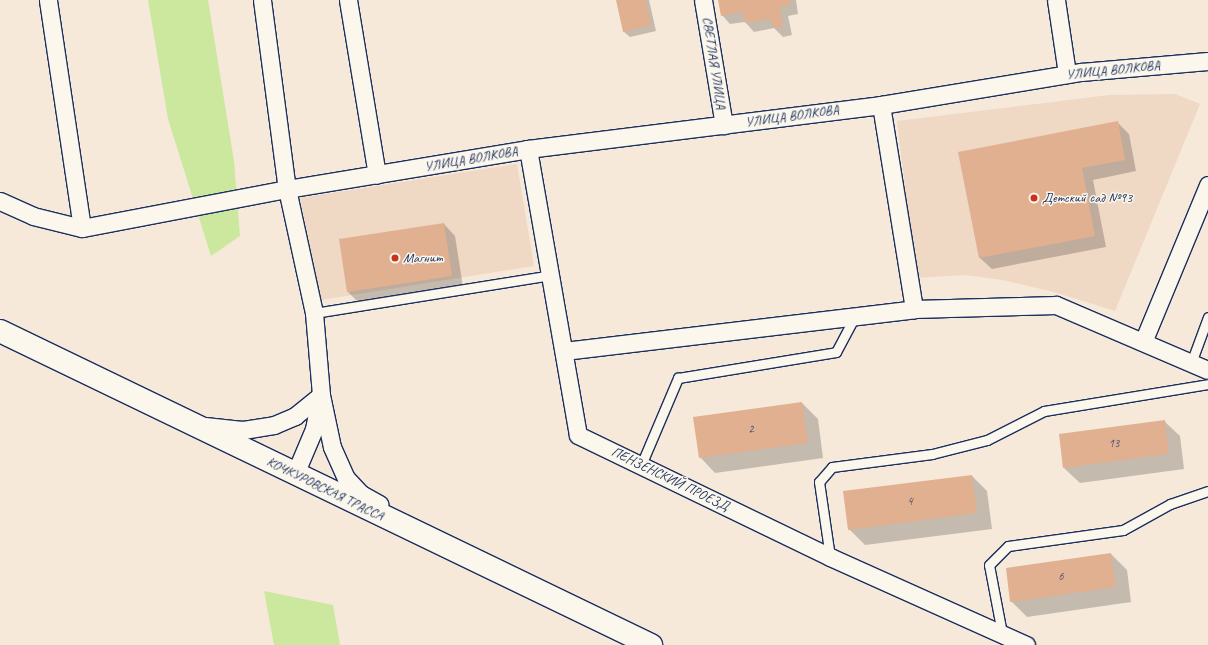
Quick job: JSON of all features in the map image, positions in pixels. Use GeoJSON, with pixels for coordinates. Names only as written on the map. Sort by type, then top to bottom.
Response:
{"type":"FeatureCollection","features":[{"type":"Feature","properties":{"kind":"main road","name":"КОЧКУРОВСКАЯ ТРАССА"},"geometry":{"type":"LineString","coordinates":[[0,331],[651,645]]}},
{"type":"Feature","properties":{"kind":"street"},"geometry":{"type":"LineString","coordinates":[[0,201],[33,216],[82,228],[48,0]]}},
{"type":"Feature","properties":{"kind":"street"},"geometry":{"type":"LineString","coordinates":[[262,0],[287,189],[314,313],[321,395],[332,447],[346,478],[361,494],[471,559]]}},
{"type":"Feature","properties":{"kind":"street"},"geometry":{"type":"LineString","coordinates":[[348,0],[377,175]]}},
{"type":"Feature","properties":{"kind":"street","name":"СВЕТЛАЯ УЛИЦА"},"geometry":{"type":"LineString","coordinates":[[703,0],[724,125]]}},
{"type":"Feature","properties":{"kind":"street"},"geometry":{"type":"LineString","coordinates":[[1056,0],[1067,74]]}},
{"type":"Feature","properties":{"kind":"street","name":"УЛИЦА ВОЛКОВА"},"geometry":{"type":"LineString","coordinates":[[82,228],[287,189],[528,149],[881,105],[1067,74],[1208,61]]}},
{"type":"Feature","properties":{"kind":"street"},"geometry":{"type":"LineString","coordinates":[[881,105],[914,309]]}},
{"type":"Feature","properties":{"kind":"street","name":"ПЕНЗЕНСКИЙ ПРОЕЗД"},"geometry":{"type":"LineString","coordinates":[[528,149],[578,435],[830,557],[1026,645]]}},
{"type":"Feature","properties":{"kind":"street"},"geometry":{"type":"LineString","coordinates":[[1143,342],[1208,185]]}},
{"type":"Feature","properties":{"kind":"street"},"geometry":{"type":"LineString","coordinates":[[564,351],[854,318],[914,309],[1056,305],[1208,370]]}},
{"type":"Feature","properties":{"kind":"street"},"geometry":{"type":"LineString","coordinates":[[194,425],[243,430],[274,425],[295,416],[321,395]]}},
{"type":"Feature","properties":{"kind":"street"},"geometry":{"type":"LineString","coordinates":[[295,474],[314,429],[321,395]]}},
{"type":"Feature","properties":{"kind":"lane"},"geometry":{"type":"LineString","coordinates":[[314,313],[551,275]]}},
{"type":"Feature","properties":{"kind":"lane"},"geometry":{"type":"LineString","coordinates":[[641,465],[678,378],[836,352],[854,318]]}},
{"type":"Feature","properties":{"kind":"lane"},"geometry":{"type":"LineString","coordinates":[[1191,363],[1208,318]]}},
{"type":"Feature","properties":{"kind":"lane"},"geometry":{"type":"LineString","coordinates":[[830,557],[819,482],[832,467],[932,454],[987,440],[1044,411],[1208,384]]}},
{"type":"Feature","properties":{"kind":"lane"},"geometry":{"type":"LineString","coordinates":[[1002,634],[990,565],[1008,546],[1122,530],[1170,504],[1208,491]]}},
{"type":"Feature","properties":{"kind":"shaded area","name":"Детский сад №93"},"geometry":{"type":"Polygon","coordinates":[[[1175,94],[1200,104],[1115,311],[1054,292],[1002,280],[965,275],[916,278],[897,121],[1109,95],[1175,94]]]}},
{"type":"Feature","properties":{"kind":"shaded area"},"geometry":{"type":"Polygon","coordinates":[[[517,164],[534,266],[321,300],[300,198],[517,164]]]}},
{"type":"Feature","properties":{"kind":"green space"},"geometry":{"type":"Polygon","coordinates":[[[148,0],[208,0],[234,161],[240,236],[211,256],[168,119],[148,0]]]}},
{"type":"Feature","properties":{"kind":"green space"},"geometry":{"type":"Polygon","coordinates":[[[264,591],[333,605],[340,645],[274,645],[264,591]]]}},
{"type":"Feature","properties":{"kind":"building"},"geometry":{"type":"Polygon","coordinates":[[[616,0],[645,0],[651,25],[623,32],[616,0]]]}},
{"type":"Feature","properties":{"kind":"building"},"geometry":{"type":"Polygon","coordinates":[[[718,0],[789,0],[790,6],[780,7],[783,27],[773,28],[771,19],[745,23],[743,12],[721,16],[718,0]]]}},
{"type":"Feature","properties":{"kind":"building"},"geometry":{"type":"Polygon","coordinates":[[[1118,121],[1125,160],[1082,168],[1095,236],[979,258],[958,152],[1118,121]]]}},
{"type":"Feature","properties":{"kind":"building"},"geometry":{"type":"Polygon","coordinates":[[[444,223],[452,276],[347,292],[339,239],[444,223]]]}},
{"type":"Feature","properties":{"kind":"building"},"geometry":{"type":"Polygon","coordinates":[[[802,402],[808,443],[699,458],[693,417],[802,402]]]}},
{"type":"Feature","properties":{"kind":"building"},"geometry":{"type":"Polygon","coordinates":[[[1165,420],[1169,454],[1063,468],[1059,434],[1165,420]]]}},
{"type":"Feature","properties":{"kind":"building"},"geometry":{"type":"Polygon","coordinates":[[[972,475],[977,513],[848,530],[843,491],[972,475]]]}},
{"type":"Feature","properties":{"kind":"building"},"geometry":{"type":"Polygon","coordinates":[[[1111,553],[1116,587],[1010,602],[1006,568],[1111,553]]]}},
{"type":"Feature","properties":{"kind":"place","name":"Детский сад №93"},"geometry":{"type":"Point","coordinates":[1034,198]}},
{"type":"Feature","properties":{"kind":"place","name":"Магнит"},"geometry":{"type":"Point","coordinates":[395,258]}}]}
